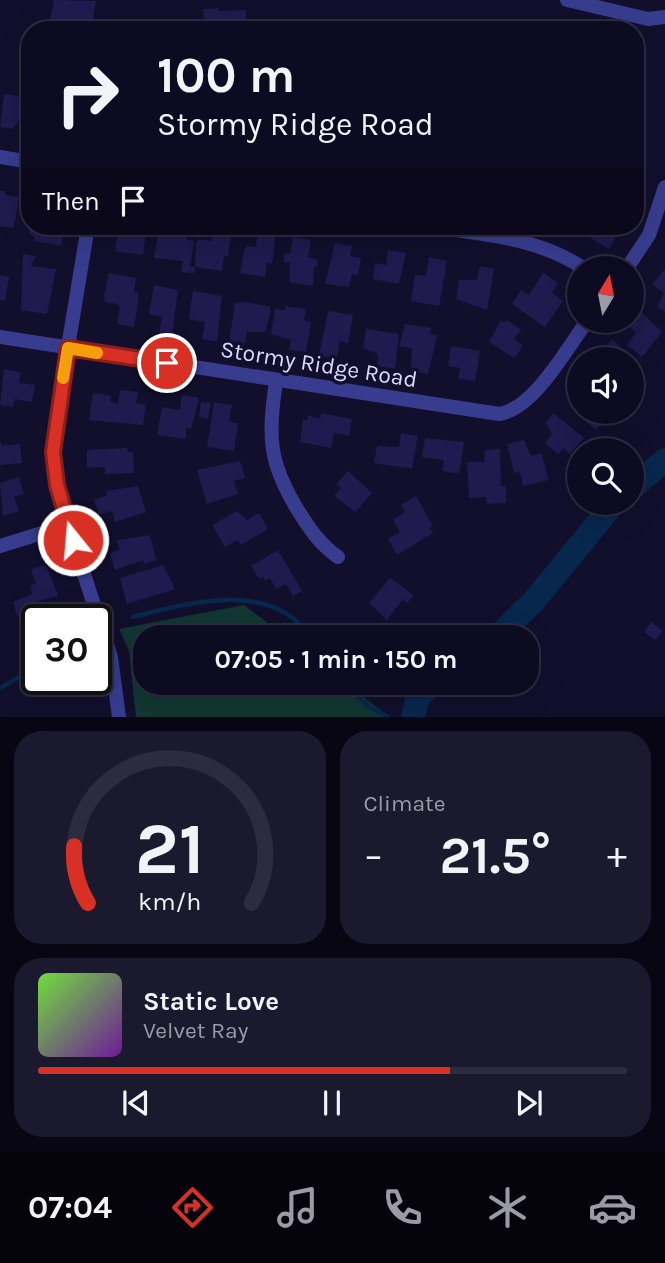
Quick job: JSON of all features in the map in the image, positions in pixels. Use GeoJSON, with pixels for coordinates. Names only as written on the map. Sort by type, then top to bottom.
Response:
{"type":"FeatureCollection","features":[{"type":"Feature","properties":{"kind":"street"},"geometry":{"type":"LineString","coordinates":[[567,0],[648,19],[665,17]]}},
{"type":"Feature","properties":{"kind":"street"},"geometry":{"type":"LineString","coordinates":[[0,157],[21,160]]}},
{"type":"Feature","properties":{"kind":"street"},"geometry":{"type":"LineString","coordinates":[[635,256],[649,234],[665,187]]}},
{"type":"Feature","properties":{"kind":"street"},"geometry":{"type":"LineString","coordinates":[[87,235],[53,452],[57,485],[68,526],[111,657],[119,717]]}},
{"type":"Feature","properties":{"kind":"street"},"geometry":{"type":"LineString","coordinates":[[482,235],[524,242],[551,250],[567,259]]}},
{"type":"Feature","properties":{"kind":"street","name":"Stormy Ridge Road"},"geometry":{"type":"LineString","coordinates":[[0,337],[487,413],[509,413],[530,397],[578,333]]}},
{"type":"Feature","properties":{"kind":"street"},"geometry":{"type":"LineString","coordinates":[[276,381],[271,433],[275,468],[317,542],[338,557]]}},
{"type":"Feature","properties":{"kind":"street"},"geometry":{"type":"LineString","coordinates":[[0,545],[68,526]]}},
{"type":"Feature","properties":{"kind":"green space"},"geometry":{"type":"Polygon","coordinates":[[[244,605],[270,625],[140,625],[244,605]]]}},
{"type":"Feature","properties":{"kind":"green space"},"geometry":{"type":"Polygon","coordinates":[[[133,626],[133,689],[129,651],[119,629],[133,626]]]}},
{"type":"Feature","properties":{"kind":"green space"},"geometry":{"type":"Polygon","coordinates":[[[134,695],[361,695],[390,717],[136,717],[134,695]]]}},
{"type":"Feature","properties":{"kind":"building"},"geometry":{"type":"Polygon","coordinates":[[[54,0],[96,1],[92,21],[50,21],[54,0]]]}},
{"type":"Feature","properties":{"kind":"building"},"geometry":{"type":"Polygon","coordinates":[[[203,9],[246,10],[246,21],[204,21],[203,9]]]}},
{"type":"Feature","properties":{"kind":"building"},"geometry":{"type":"Polygon","coordinates":[[[4,94],[21,97],[21,121],[12,129],[0,127],[4,94]]]}},
{"type":"Feature","properties":{"kind":"building"},"geometry":{"type":"Polygon","coordinates":[[[0,191],[5,191],[5,195],[19,197],[14,228],[0,226],[0,191]]]}},
{"type":"Feature","properties":{"kind":"building"},"geometry":{"type":"Polygon","coordinates":[[[33,235],[63,235],[61,246],[35,241],[33,235]]]}},
{"type":"Feature","properties":{"kind":"building"},"geometry":{"type":"Polygon","coordinates":[[[118,235],[146,235],[143,255],[115,251],[118,235]]]}},
{"type":"Feature","properties":{"kind":"building"},"geometry":{"type":"Polygon","coordinates":[[[159,235],[188,235],[187,240],[194,241],[190,266],[195,267],[194,273],[181,272],[183,261],[154,258],[159,235]]]}},
{"type":"Feature","properties":{"kind":"building"},"geometry":{"type":"Polygon","coordinates":[[[213,235],[231,235],[228,257],[224,256],[222,271],[195,267],[196,244],[199,239],[211,241],[213,235]]]}},
{"type":"Feature","properties":{"kind":"building"},"geometry":{"type":"Polygon","coordinates":[[[257,235],[276,235],[272,264],[267,263],[265,277],[240,273],[247,246],[256,247],[257,235]]]}},
{"type":"Feature","properties":{"kind":"building"},"geometry":{"type":"Polygon","coordinates":[[[588,235],[617,235],[609,249],[588,235]]]}},
{"type":"Feature","properties":{"kind":"building"},"geometry":{"type":"Polygon","coordinates":[[[293,237],[311,240],[308,257],[316,259],[318,265],[314,267],[313,286],[289,282],[290,263],[283,262],[285,253],[290,254],[293,237]]]}},
{"type":"Feature","properties":{"kind":"building"},"geometry":{"type":"Polygon","coordinates":[[[335,243],[352,246],[350,256],[361,258],[358,275],[352,274],[349,287],[325,284],[335,243]]]}},
{"type":"Feature","properties":{"kind":"building"},"geometry":{"type":"Polygon","coordinates":[[[388,250],[406,253],[399,284],[373,279],[375,263],[386,265],[388,250]]]}},
{"type":"Feature","properties":{"kind":"building"},"geometry":{"type":"Polygon","coordinates":[[[23,254],[36,256],[31,266],[56,269],[47,314],[21,310],[23,254]]]}},
{"type":"Feature","properties":{"kind":"building"},"geometry":{"type":"Polygon","coordinates":[[[429,257],[447,261],[439,306],[411,301],[415,275],[426,276],[429,257]]]}},
{"type":"Feature","properties":{"kind":"building"},"geometry":{"type":"Polygon","coordinates":[[[480,266],[494,269],[487,310],[456,299],[459,280],[477,280],[480,266]]]}},
{"type":"Feature","properties":{"kind":"building"},"geometry":{"type":"Polygon","coordinates":[[[665,269],[665,312],[657,306],[664,293],[652,284],[665,269]]]}},
{"type":"Feature","properties":{"kind":"building"},"geometry":{"type":"Polygon","coordinates":[[[109,273],[136,278],[134,292],[138,292],[138,303],[134,327],[117,324],[120,308],[117,304],[105,302],[109,273]]]}},
{"type":"Feature","properties":{"kind":"building"},"geometry":{"type":"Polygon","coordinates":[[[543,273],[558,283],[552,293],[563,301],[545,327],[512,304],[521,290],[529,295],[543,273]]]}},
{"type":"Feature","properties":{"kind":"building"},"geometry":{"type":"Polygon","coordinates":[[[0,275],[9,277],[5,301],[0,300],[0,275]]]}},
{"type":"Feature","properties":{"kind":"building"},"geometry":{"type":"Polygon","coordinates":[[[154,285],[178,290],[172,336],[159,333],[162,317],[149,314],[154,285]]]}},
{"type":"Feature","properties":{"kind":"building"},"geometry":{"type":"Polygon","coordinates":[[[193,291],[222,296],[217,342],[202,339],[205,322],[189,319],[193,291]]]}},
{"type":"Feature","properties":{"kind":"building"},"geometry":{"type":"Polygon","coordinates":[[[235,303],[269,306],[271,311],[265,332],[247,332],[244,346],[229,343],[235,303]]]}},
{"type":"Feature","properties":{"kind":"building"},"geometry":{"type":"Polygon","coordinates":[[[285,306],[306,309],[304,320],[311,322],[306,352],[289,350],[291,340],[271,334],[275,309],[285,310],[285,306]]]}},
{"type":"Feature","properties":{"kind":"building"},"geometry":{"type":"Polygon","coordinates":[[[328,311],[353,315],[348,343],[340,341],[337,358],[319,356],[328,311]]]}},
{"type":"Feature","properties":{"kind":"building"},"geometry":{"type":"Polygon","coordinates":[[[644,315],[662,332],[644,354],[644,347],[627,345],[636,333],[644,333],[644,315]]]}},
{"type":"Feature","properties":{"kind":"building"},"geometry":{"type":"Polygon","coordinates":[[[501,320],[504,323],[507,320],[521,330],[514,339],[522,345],[521,349],[514,358],[489,342],[501,320]]]}},
{"type":"Feature","properties":{"kind":"building"},"geometry":{"type":"Polygon","coordinates":[[[405,324],[431,328],[430,334],[437,335],[428,374],[411,371],[412,348],[399,346],[405,324]]]}},
{"type":"Feature","properties":{"kind":"building"},"geometry":{"type":"Polygon","coordinates":[[[366,329],[399,334],[395,369],[377,366],[378,354],[363,348],[366,329]]]}},
{"type":"Feature","properties":{"kind":"building"},"geometry":{"type":"Polygon","coordinates":[[[613,339],[620,347],[604,347],[613,339]]]}},
{"type":"Feature","properties":{"kind":"building"},"geometry":{"type":"Polygon","coordinates":[[[451,346],[480,351],[475,381],[458,378],[460,368],[448,366],[451,346]]]}},
{"type":"Feature","properties":{"kind":"building"},"geometry":{"type":"Polygon","coordinates":[[[4,369],[21,372],[19,383],[35,385],[32,402],[14,399],[13,407],[0,405],[4,369]]]}},
{"type":"Feature","properties":{"kind":"building"},"geometry":{"type":"Polygon","coordinates":[[[120,390],[138,392],[136,403],[146,405],[143,425],[89,420],[93,393],[111,396],[110,402],[118,404],[120,390]]]}},
{"type":"Feature","properties":{"kind":"building"},"geometry":{"type":"Polygon","coordinates":[[[182,395],[199,398],[191,429],[186,428],[186,439],[157,435],[162,407],[180,410],[182,395]]]}},
{"type":"Feature","properties":{"kind":"building"},"geometry":{"type":"Polygon","coordinates":[[[201,402],[211,403],[208,419],[199,417],[201,402]]]}},
{"type":"Feature","properties":{"kind":"building"},"geometry":{"type":"Polygon","coordinates":[[[214,402],[232,405],[229,422],[238,423],[234,451],[207,447],[214,402]]]}},
{"type":"Feature","properties":{"kind":"building"},"geometry":{"type":"Polygon","coordinates":[[[321,413],[352,419],[349,436],[334,433],[331,448],[300,442],[303,420],[307,420],[308,415],[320,419],[321,413]]]}},
{"type":"Feature","properties":{"kind":"building"},"geometry":{"type":"Polygon","coordinates":[[[553,413],[584,438],[567,438],[567,451],[563,448],[558,454],[545,443],[552,434],[546,423],[553,413]]]}},
{"type":"Feature","properties":{"kind":"building"},"geometry":{"type":"Polygon","coordinates":[[[589,424],[601,424],[596,430],[589,424]]]}},
{"type":"Feature","properties":{"kind":"building"},"geometry":{"type":"Polygon","coordinates":[[[401,433],[418,436],[412,469],[374,463],[377,446],[399,447],[401,433]]]}},
{"type":"Feature","properties":{"kind":"building"},"geometry":{"type":"Polygon","coordinates":[[[425,438],[464,442],[459,474],[442,471],[444,460],[422,457],[425,438]]]}},
{"type":"Feature","properties":{"kind":"building"},"geometry":{"type":"Polygon","coordinates":[[[524,440],[531,456],[541,453],[549,480],[523,486],[520,472],[514,473],[507,444],[524,440]]]}},
{"type":"Feature","properties":{"kind":"building"},"geometry":{"type":"Polygon","coordinates":[[[0,441],[2,446],[20,444],[22,463],[0,465],[0,441]]]}},
{"type":"Feature","properties":{"kind":"building"},"geometry":{"type":"Polygon","coordinates":[[[127,448],[128,452],[133,452],[134,473],[105,474],[105,467],[87,468],[87,450],[127,448]]]}},
{"type":"Feature","properties":{"kind":"building"},"geometry":{"type":"Polygon","coordinates":[[[500,449],[501,486],[506,486],[506,503],[487,504],[486,497],[469,498],[467,462],[484,462],[485,450],[500,449]]]}},
{"type":"Feature","properties":{"kind":"building"},"geometry":{"type":"Polygon","coordinates":[[[240,461],[245,478],[234,481],[238,494],[207,504],[197,470],[240,461]]]}},
{"type":"Feature","properties":{"kind":"building"},"geometry":{"type":"Polygon","coordinates":[[[348,471],[372,493],[355,512],[334,496],[341,488],[336,484],[348,471]]]}},
{"type":"Feature","properties":{"kind":"building"},"geometry":{"type":"Polygon","coordinates":[[[19,477],[24,494],[14,497],[19,511],[3,516],[0,483],[19,477]]]}},
{"type":"Feature","properties":{"kind":"building"},"geometry":{"type":"Polygon","coordinates":[[[138,486],[146,512],[115,522],[112,511],[99,515],[94,500],[107,496],[106,491],[138,486]]]}},
{"type":"Feature","properties":{"kind":"building"},"geometry":{"type":"Polygon","coordinates":[[[416,496],[433,526],[430,528],[433,533],[397,555],[388,539],[400,532],[393,520],[405,512],[401,505],[416,496]]]}},
{"type":"Feature","properties":{"kind":"building"},"geometry":{"type":"Polygon","coordinates":[[[237,511],[247,520],[259,513],[268,529],[241,545],[238,540],[225,547],[212,525],[237,511]]]}},
{"type":"Feature","properties":{"kind":"building"},"geometry":{"type":"Polygon","coordinates":[[[150,535],[156,560],[144,564],[143,560],[115,570],[110,553],[120,550],[117,540],[150,535]]]}},
{"type":"Feature","properties":{"kind":"building"},"geometry":{"type":"Polygon","coordinates":[[[278,550],[302,591],[293,596],[286,584],[276,589],[270,578],[265,581],[263,577],[259,579],[251,566],[278,550]]]}},
{"type":"Feature","properties":{"kind":"building"},"geometry":{"type":"Polygon","coordinates":[[[46,565],[58,596],[32,604],[21,604],[21,615],[17,616],[13,602],[32,594],[30,585],[36,584],[31,569],[46,565]]]}},
{"type":"Feature","properties":{"kind":"building"},"geometry":{"type":"Polygon","coordinates":[[[163,565],[175,589],[127,604],[120,578],[163,565]]]}},
{"type":"Feature","properties":{"kind":"building"},"geometry":{"type":"Polygon","coordinates":[[[390,578],[413,595],[407,603],[403,599],[387,620],[369,603],[390,578]]]}},
{"type":"Feature","properties":{"kind":"building"},"geometry":{"type":"Polygon","coordinates":[[[651,622],[663,631],[655,640],[644,632],[651,622]]]}},
{"type":"Feature","properties":{"kind":"waterway"},"geometry":{"type":"LineString","coordinates":[[644,478],[665,460]]}},
{"type":"Feature","properties":{"kind":"waterway"},"geometry":{"type":"LineString","coordinates":[[509,625],[533,602],[604,515]]}},
{"type":"Feature","properties":{"kind":"waterway"},"geometry":{"type":"LineString","coordinates":[[133,617],[203,602],[252,601],[274,607],[299,625]]}},
{"type":"Feature","properties":{"kind":"waterway"},"geometry":{"type":"LineString","coordinates":[[0,688],[21,676]]}},
{"type":"Feature","properties":{"kind":"waterway"},"geometry":{"type":"LineString","coordinates":[[356,695],[368,706],[388,717]]}},
{"type":"Feature","properties":{"kind":"waterway"},"geometry":{"type":"LineString","coordinates":[[413,717],[420,695]]}},
{"type":"Feature","properties":{"kind":"slow traffic"},"geometry":{"type":"LineString","coordinates":[[63,378],[68,348],[97,353]]}},
{"type":"Feature","properties":{"kind":"route"},"geometry":{"type":"LineString","coordinates":[[73,540],[57,485],[53,452],[68,348],[167,363]]}}]}
